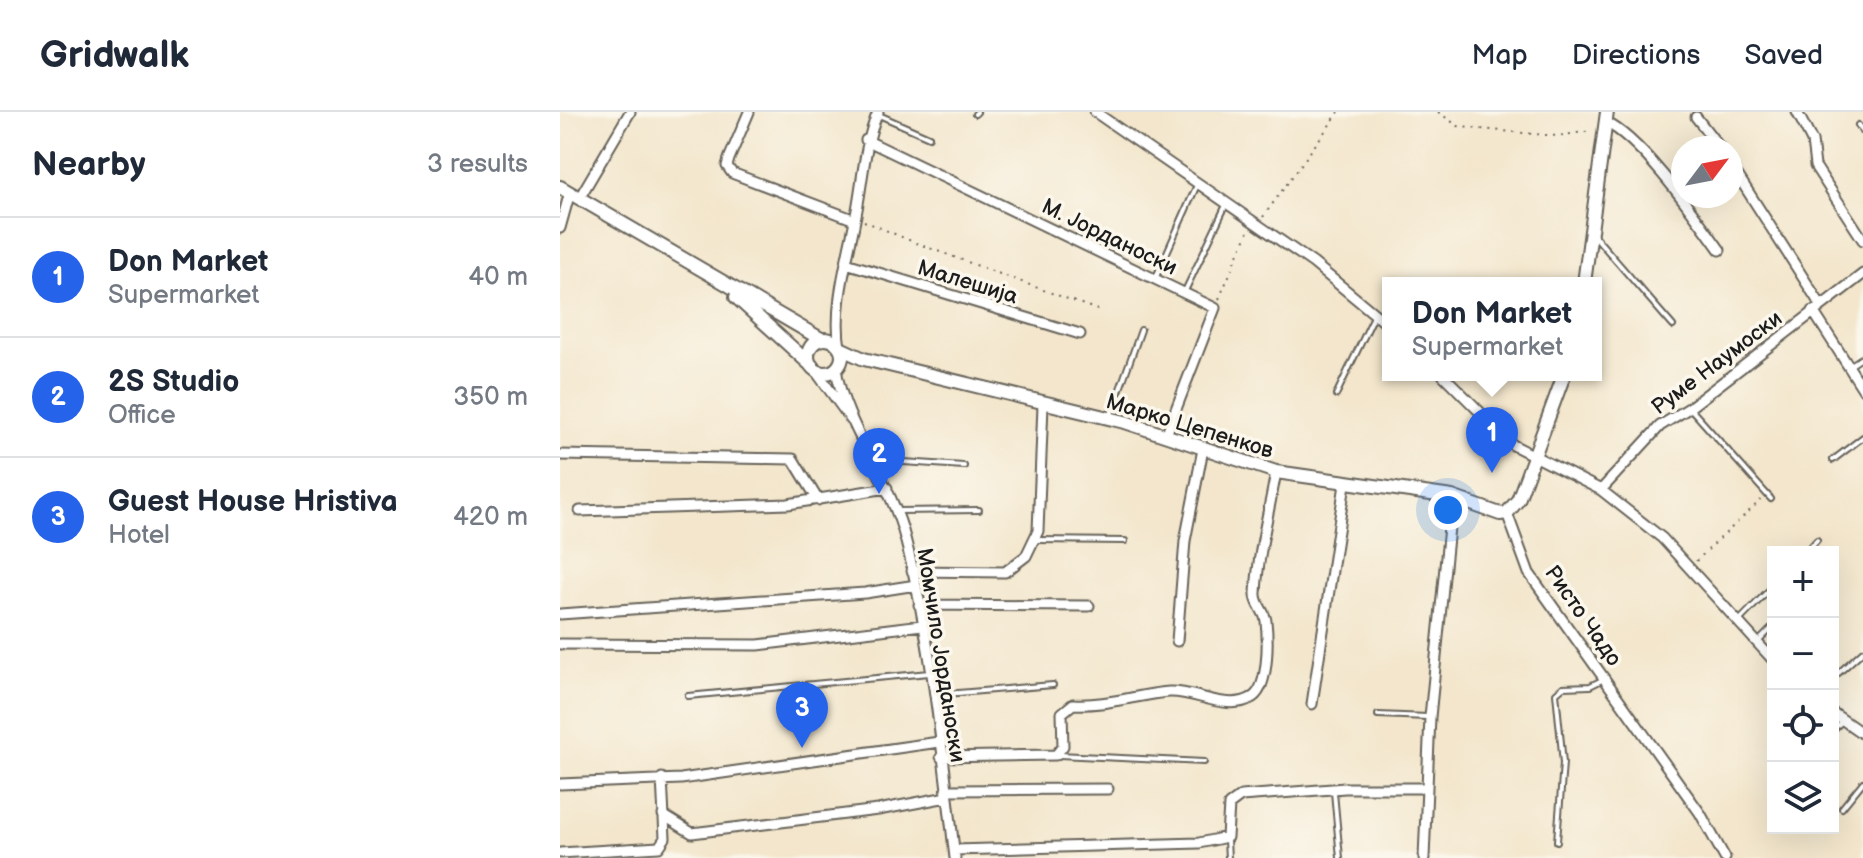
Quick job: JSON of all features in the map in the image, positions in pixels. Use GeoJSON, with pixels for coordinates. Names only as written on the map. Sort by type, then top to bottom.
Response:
{"type":"FeatureCollection","features":[{"type":"Feature","properties":{"kind":"street"},"geometry":{"type":"LineString","coordinates":[[560,228],[570,192],[630,112]]}},
{"type":"Feature","properties":{"kind":"street"},"geometry":{"type":"LineString","coordinates":[[749,112],[727,166],[732,173],[856,218]]}},
{"type":"Feature","properties":{"kind":"street"},"geometry":{"type":"LineString","coordinates":[[1095,112],[1252,224],[1313,263],[1382,319]]}},
{"type":"Feature","properties":{"kind":"street"},"geometry":{"type":"LineString","coordinates":[[1797,112],[1812,141],[1815,166],[1863,240]]}},
{"type":"Feature","properties":{"kind":"street"},"geometry":{"type":"LineString","coordinates":[[857,427],[840,387],[837,328],[866,140],[876,113]]}},
{"type":"Feature","properties":{"kind":"street"},"geometry":{"type":"LineString","coordinates":[[1696,117],[1711,136]]}},
{"type":"Feature","properties":{"kind":"street"},"geometry":{"type":"LineString","coordinates":[[1585,277],[1605,121],[1614,126],[1653,167],[1720,250]]}},
{"type":"Feature","properties":{"kind":"street","name":"М. Јорданоски"},"geometry":{"type":"LineString","coordinates":[[866,140],[1215,308]]}},
{"type":"Feature","properties":{"kind":"street"},"geometry":{"type":"LineString","coordinates":[[1743,185],[1863,389]]}},
{"type":"Feature","properties":{"kind":"street"},"geometry":{"type":"LineString","coordinates":[[570,192],[840,348]]}},
{"type":"Feature","properties":{"kind":"street","name":"Малешија"},"geometry":{"type":"LineString","coordinates":[[846,263],[1080,334]]}},
{"type":"Feature","properties":{"kind":"street","name":"Руме Наумоски"},"geometry":{"type":"LineString","coordinates":[[1601,490],[1660,426],[1689,408],[1863,274]]}},
{"type":"Feature","properties":{"kind":"street"},"geometry":{"type":"LineString","coordinates":[[712,276],[821,372],[864,359]]}},
{"type":"Feature","properties":{"kind":"street"},"geometry":{"type":"LineString","coordinates":[[1166,435],[1215,308]]}},
{"type":"Feature","properties":{"kind":"street"},"geometry":{"type":"LineString","coordinates":[[837,328],[809,350],[812,366],[857,427]]}},
{"type":"Feature","properties":{"kind":"street","name":"Марко Цепенков"},"geometry":{"type":"LineString","coordinates":[[840,348],[864,359],[1110,419],[1276,472],[1452,497],[1500,514],[1507,513]]}},
{"type":"Feature","properties":{"kind":"street"},"geometry":{"type":"LineString","coordinates":[[1449,381],[1513,445],[1532,458],[1549,463],[1601,490],[1662,538],[1767,653]]}},
{"type":"Feature","properties":{"kind":"street"},"geometry":{"type":"LineString","coordinates":[[1507,513],[1518,500],[1562,381]]}},
{"type":"Feature","properties":{"kind":"street"},"geometry":{"type":"LineString","coordinates":[[912,571],[1005,572],[1019,564],[1037,540],[1043,405]]}},
{"type":"Feature","properties":{"kind":"street","name":"Момчило Јорданоски"},"geometry":{"type":"LineString","coordinates":[[857,427],[896,511],[916,585],[954,854],[1199,843],[1227,837]]}},
{"type":"Feature","properties":{"kind":"street"},"geometry":{"type":"LineString","coordinates":[[1177,641],[1185,541],[1203,449]]}},
{"type":"Feature","properties":{"kind":"street"},"geometry":{"type":"LineString","coordinates":[[560,455],[793,459],[818,500]]}},
{"type":"Feature","properties":{"kind":"street"},"geometry":{"type":"LineString","coordinates":[[941,757],[1056,755],[1063,750],[1062,713],[1069,705],[1098,706],[1121,698],[1172,692],[1206,700],[1245,700],[1258,692],[1263,676],[1266,618],[1256,594],[1276,472]]}},
{"type":"Feature","properties":{"kind":"street"},"geometry":{"type":"LineString","coordinates":[[1312,704],[1345,484]]}},
{"type":"Feature","properties":{"kind":"street"},"geometry":{"type":"LineString","coordinates":[[580,511],[788,504],[887,488]]}},
{"type":"Feature","properties":{"kind":"street"},"geometry":{"type":"LineString","coordinates":[[1424,858],[1430,717],[1452,497]]}},
{"type":"Feature","properties":{"kind":"street","name":"Ристо Чадо"},"geometry":{"type":"LineString","coordinates":[[1507,513],[1529,573],[1700,813],[1725,858]]}},
{"type":"Feature","properties":{"kind":"street"},"geometry":{"type":"LineString","coordinates":[[560,614],[865,593],[916,585]]}},
{"type":"Feature","properties":{"kind":"street"},"geometry":{"type":"LineString","coordinates":[[919,605],[1089,606]]}},
{"type":"Feature","properties":{"kind":"street"},"geometry":{"type":"LineString","coordinates":[[560,644],[758,645],[922,625]]}},
{"type":"Feature","properties":{"kind":"street"},"geometry":{"type":"LineString","coordinates":[[1839,717],[1863,734]]}},
{"type":"Feature","properties":{"kind":"street"},"geometry":{"type":"LineString","coordinates":[[560,784],[662,778],[829,760],[939,742]]}},
{"type":"Feature","properties":{"kind":"street"},"geometry":{"type":"LineString","coordinates":[[560,853],[659,847],[665,838],[662,778]]}},
{"type":"Feature","properties":{"kind":"street"},"geometry":{"type":"LineString","coordinates":[[1227,837],[1229,805],[1241,796],[1334,792],[1345,788],[1425,788]]}},
{"type":"Feature","properties":{"kind":"street"},"geometry":{"type":"LineString","coordinates":[[663,815],[692,833],[878,810],[946,794],[1108,789]]}},
{"type":"Feature","properties":{"kind":"lane"},"geometry":{"type":"LineString","coordinates":[[876,113],[929,137]]}},
{"type":"Feature","properties":{"kind":"lane"},"geometry":{"type":"LineString","coordinates":[[1858,125],[1863,132]]}},
{"type":"Feature","properties":{"kind":"lane"},"geometry":{"type":"LineString","coordinates":[[1156,277],[1197,185]]}},
{"type":"Feature","properties":{"kind":"lane"},"geometry":{"type":"LineString","coordinates":[[1184,293],[1226,205]]}},
{"type":"Feature","properties":{"kind":"lane"},"geometry":{"type":"LineString","coordinates":[[1590,232],[1600,239],[1673,326]]}},
{"type":"Feature","properties":{"kind":"lane"},"geometry":{"type":"LineString","coordinates":[[1336,395],[1375,313]]}},
{"type":"Feature","properties":{"kind":"lane"},"geometry":{"type":"LineString","coordinates":[[1110,419],[1141,330]]}},
{"type":"Feature","properties":{"kind":"lane"},"geometry":{"type":"LineString","coordinates":[[1849,367],[1863,357]]}},
{"type":"Feature","properties":{"kind":"lane"},"geometry":{"type":"LineString","coordinates":[[1689,408],[1769,497]]}},
{"type":"Feature","properties":{"kind":"lane"},"geometry":{"type":"LineString","coordinates":[[1833,460],[1863,437]]}},
{"type":"Feature","properties":{"kind":"lane"},"geometry":{"type":"LineString","coordinates":[[877,466],[888,461],[964,466]]}},
{"type":"Feature","properties":{"kind":"lane"},"geometry":{"type":"LineString","coordinates":[[896,511],[906,508],[979,510]]}},
{"type":"Feature","properties":{"kind":"lane"},"geometry":{"type":"LineString","coordinates":[[1037,540],[1125,541]]}},
{"type":"Feature","properties":{"kind":"lane"},"geometry":{"type":"LineString","coordinates":[[1812,546],[1817,540]]}},
{"type":"Feature","properties":{"kind":"lane"},"geometry":{"type":"LineString","coordinates":[[1738,622],[1767,592]]}},
{"type":"Feature","properties":{"kind":"lane"},"geometry":{"type":"LineString","coordinates":[[1757,642],[1767,633]]}},
{"type":"Feature","properties":{"kind":"lane"},"geometry":{"type":"LineString","coordinates":[[1839,673],[1863,651]]}},
{"type":"Feature","properties":{"kind":"lane"},"geometry":{"type":"LineString","coordinates":[[688,696],[929,673]]}},
{"type":"Feature","properties":{"kind":"lane"},"geometry":{"type":"LineString","coordinates":[[1557,841],[1563,763],[1556,693],[1563,687],[1590,686],[1604,679]]}},
{"type":"Feature","properties":{"kind":"lane"},"geometry":{"type":"LineString","coordinates":[[932,695],[1053,685]]}},
{"type":"Feature","properties":{"kind":"lane"},"geometry":{"type":"LineString","coordinates":[[1378,715],[1430,717]]}},
{"type":"Feature","properties":{"kind":"lane"},"geometry":{"type":"LineString","coordinates":[[1839,724],[1843,720]]}},
{"type":"Feature","properties":{"kind":"lane"},"geometry":{"type":"LineString","coordinates":[[1056,755],[1204,762]]}},
{"type":"Feature","properties":{"kind":"lane"},"geometry":{"type":"LineString","coordinates":[[1842,808],[1863,782]]}},
{"type":"Feature","properties":{"kind":"lane"},"geometry":{"type":"LineString","coordinates":[[1334,792],[1340,858]]}},
{"type":"Feature","properties":{"kind":"lane"},"geometry":{"type":"LineString","coordinates":[[1227,837],[1228,858]]}},
{"type":"Feature","properties":{"kind":"path"},"geometry":{"type":"LineString","coordinates":[[1215,308],[1252,224],[1269,213],[1339,112]]}},
{"type":"Feature","properties":{"kind":"path"},"geometry":{"type":"LineString","coordinates":[[1438,112],[1458,126],[1557,136],[1582,135],[1605,121]]}},
{"type":"Feature","properties":{"kind":"path"},"geometry":{"type":"LineString","coordinates":[[856,218],[1103,312]]}},
{"type":"Feature","properties":{"kind":"path"},"geometry":{"type":"LineString","coordinates":[[1689,568],[1769,497]]}},
{"type":"Feature","properties":{"kind":"place","name":"Don Market"},"geometry":{"type":"Point","coordinates":[1492,473]}},
{"type":"Feature","properties":{"kind":"place","name":"2S Studio"},"geometry":{"type":"Point","coordinates":[879,494]}},
{"type":"Feature","properties":{"kind":"place","name":"Guest House Hristiva"},"geometry":{"type":"Point","coordinates":[802,748]}}]}
